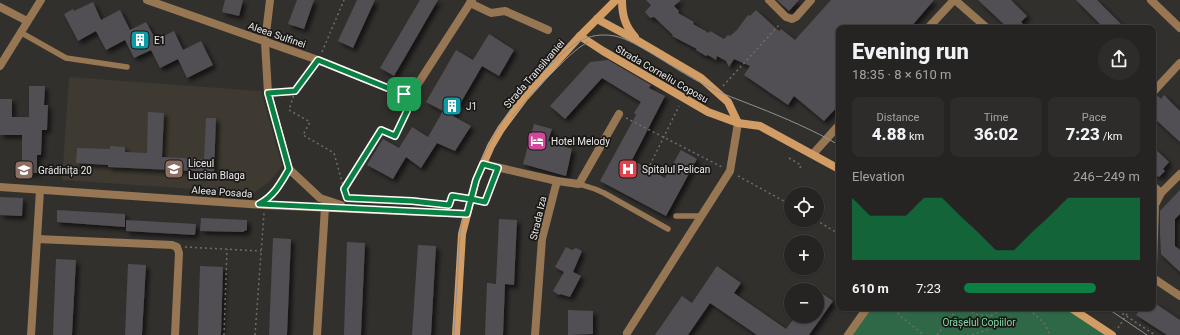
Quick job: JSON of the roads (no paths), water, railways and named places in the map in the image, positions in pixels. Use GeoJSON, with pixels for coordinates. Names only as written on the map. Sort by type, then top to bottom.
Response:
{"type":"FeatureCollection","features":[{"type":"Feature","properties":{"kind":"main road","name":"Strada Transilvaniei"},"geometry":{"type":"LineString","coordinates":[[456,335],[462,234],[476,180],[491,146],[516,108],[580,36],[616,0]]}},
{"type":"Feature","properties":{"kind":"main road"},"geometry":{"type":"LineString","coordinates":[[622,0],[622,9],[628,29],[638,41]]}},
{"type":"Feature","properties":{"kind":"main road","name":"Strada Corneliu Coposu"},"geometry":{"type":"LineString","coordinates":[[597,19],[701,78],[728,102],[738,123]]}},
{"type":"Feature","properties":{"kind":"main road","name":"Strada Corneliu Coposu"},"geometry":{"type":"LineString","coordinates":[[580,36],[597,48],[708,112],[738,123],[760,126],[836,167]]}},
{"type":"Feature","properties":{"kind":"main road"},"geometry":{"type":"LineString","coordinates":[[1076,311],[1115,332]]}},
{"type":"Feature","properties":{"kind":"street"},"geometry":{"type":"LineString","coordinates":[[0,66],[41,0]]}},
{"type":"Feature","properties":{"kind":"street","name":"Aleea Sulfinei"},"geometry":{"type":"LineString","coordinates":[[147,0],[318,60],[404,94],[408,94],[414,90],[471,1]]}},
{"type":"Feature","properties":{"kind":"street"},"geometry":{"type":"LineString","coordinates":[[270,0],[265,42],[268,93],[289,169],[320,198],[350,208]]}},
{"type":"Feature","properties":{"kind":"street"},"geometry":{"type":"LineString","coordinates":[[769,0],[786,17],[792,19],[796,17],[811,0]]}},
{"type":"Feature","properties":{"kind":"street"},"geometry":{"type":"LineString","coordinates":[[931,25],[954,0],[983,25]]}},
{"type":"Feature","properties":{"kind":"street"},"geometry":{"type":"LineString","coordinates":[[1151,0],[1180,28]]}},
{"type":"Feature","properties":{"kind":"street"},"geometry":{"type":"LineString","coordinates":[[471,1],[491,13],[505,11],[548,30]]}},
{"type":"Feature","properties":{"kind":"street"},"geometry":{"type":"LineString","coordinates":[[0,7],[27,21]]}},
{"type":"Feature","properties":{"kind":"street"},"geometry":{"type":"LineString","coordinates":[[1156,89],[1180,63]]}},
{"type":"Feature","properties":{"kind":"street"},"geometry":{"type":"LineString","coordinates":[[483,164],[557,181],[579,184],[619,114]]}},
{"type":"Feature","properties":{"kind":"street"},"geometry":{"type":"LineString","coordinates":[[626,334],[730,171],[738,123]]}},
{"type":"Feature","properties":{"kind":"street"},"geometry":{"type":"LineString","coordinates":[[813,154],[836,129]]}},
{"type":"Feature","properties":{"kind":"street"},"geometry":{"type":"LineString","coordinates":[[262,205],[281,184],[289,169]]}},
{"type":"Feature","properties":{"kind":"street"},"geometry":{"type":"LineString","coordinates":[[1156,203],[1161,193],[1180,174]]}},
{"type":"Feature","properties":{"kind":"street","name":"Strada Iza"},"geometry":{"type":"LineString","coordinates":[[535,335],[542,239],[557,181]]}},
{"type":"Feature","properties":{"kind":"street","name":"Aleea Posada"},"geometry":{"type":"LineString","coordinates":[[0,187],[262,205],[467,214]]}},
{"type":"Feature","properties":{"kind":"street"},"geometry":{"type":"LineString","coordinates":[[1156,189],[1161,193]]}},
{"type":"Feature","properties":{"kind":"street"},"geometry":{"type":"LineString","coordinates":[[31,335],[40,190]]}},
{"type":"Feature","properties":{"kind":"street"},"geometry":{"type":"LineString","coordinates":[[317,335],[325,207]]}},
{"type":"Feature","properties":{"kind":"street"},"geometry":{"type":"LineString","coordinates":[[37,239],[172,245],[178,250],[175,335]]}},
{"type":"Feature","properties":{"kind":"street"},"geometry":{"type":"LineString","coordinates":[[1156,280],[1180,296]]}},
{"type":"Feature","properties":{"kind":"street"},"geometry":{"type":"LineString","coordinates":[[848,335],[865,311]]}},
{"type":"Feature","properties":{"kind":"lane"},"geometry":{"type":"LineString","coordinates":[[20,32],[66,58],[127,67]]}},
{"type":"Feature","properties":{"kind":"lane"},"geometry":{"type":"LineString","coordinates":[[579,184],[604,193],[668,229]]}},
{"type":"Feature","properties":{"kind":"lane"},"geometry":{"type":"LineString","coordinates":[[676,216],[702,216]]}},
{"type":"Feature","properties":{"kind":"tram line"},"geometry":{"type":"LineString","coordinates":[[454,335],[461,228],[477,171],[496,131],[522,95],[552,63],[566,50],[580,41],[605,35],[625,39],[711,88],[788,120],[836,143]]}},
{"type":"Feature","properties":{"kind":"tram line"},"geometry":{"type":"LineString","coordinates":[[512,117],[561,64],[588,42]]}},
{"type":"Feature","properties":{"kind":"tram line"},"geometry":{"type":"LineString","coordinates":[[1111,311],[1147,335]]}},
{"type":"Feature","properties":{"kind":"place","name":"E1"},"geometry":{"type":"Point","coordinates":[140,40]}},
{"type":"Feature","properties":{"kind":"place","name":"J1"},"geometry":{"type":"Point","coordinates":[452,106]}},
{"type":"Feature","properties":{"kind":"place","name":"Hotel Melody"},"geometry":{"type":"Point","coordinates":[537,141]}},
{"type":"Feature","properties":{"kind":"place","name":"Liceul Lucian Blaga"},"geometry":{"type":"Point","coordinates":[174,169]}},
{"type":"Feature","properties":{"kind":"place","name":"Spitalul Pelican"},"geometry":{"type":"Point","coordinates":[628,169]}},
{"type":"Feature","properties":{"kind":"place","name":"Grădinița 20"},"geometry":{"type":"Point","coordinates":[24,170]}},
{"type":"Feature","properties":{"kind":"park label","name":"Orășelul Copiilor"},"geometry":{"type":"Point","coordinates":[979,322]}}]}
